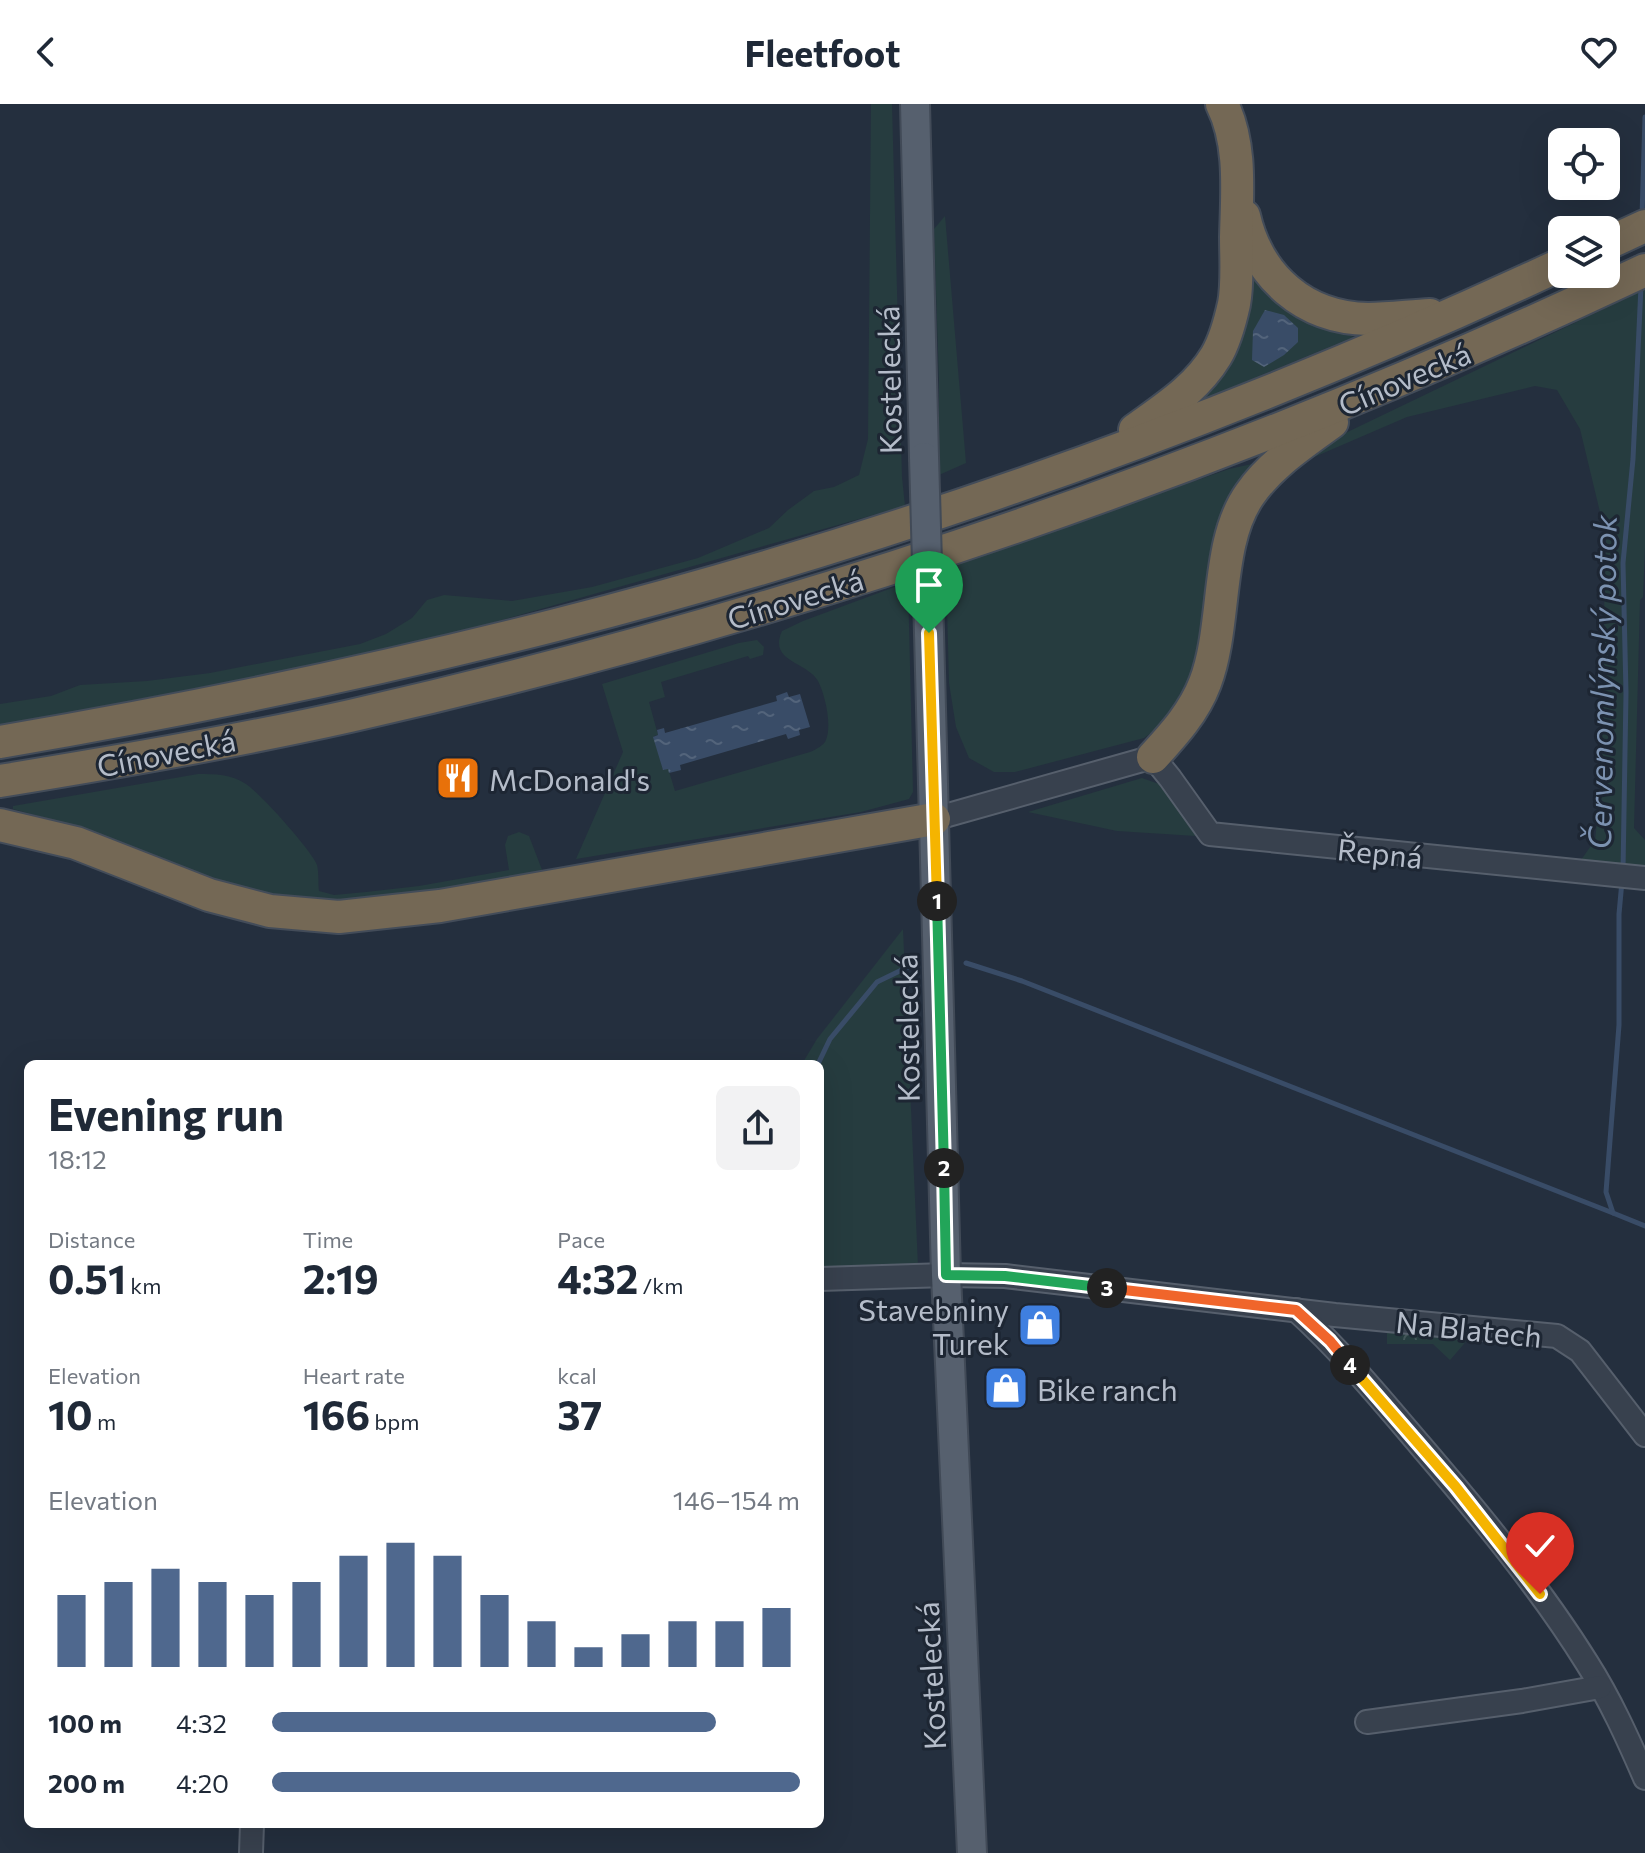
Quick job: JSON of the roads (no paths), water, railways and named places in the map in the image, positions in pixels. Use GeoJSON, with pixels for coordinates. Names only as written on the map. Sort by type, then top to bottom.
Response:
{"type":"FeatureCollection","features":[{"type":"Feature","properties":{"kind":"highway"},"geometry":{"type":"LineString","coordinates":[[1102,455],[1188,391],[1218,353],[1227,332],[1235,301],[1237,182],[1235,143],[1230,120],[1222,104]]}},
{"type":"Feature","properties":{"kind":"highway"},"geometry":{"type":"LineString","coordinates":[[1237,182],[1246,223],[1259,257],[1274,278],[1310,306],[1338,316],[1367,319],[1458,313]]}},
{"type":"Feature","properties":{"kind":"highway","name":"Cínovecká"},"geometry":{"type":"LineString","coordinates":[[0,742],[201,705],[452,651],[805,555],[1102,455],[1265,393],[1458,313],[1548,271]]}},
{"type":"Feature","properties":{"kind":"highway","name":"Cínovecká"},"geometry":{"type":"LineString","coordinates":[[0,781],[124,761],[347,716],[566,664],[815,593],[980,540],[1276,432],[1635,275]]}},
{"type":"Feature","properties":{"kind":"highway"},"geometry":{"type":"LineString","coordinates":[[1153,757],[1192,710],[1206,682],[1215,649],[1234,524],[1248,496],[1273,466],[1375,391]]}},
{"type":"Feature","properties":{"kind":"highway"},"geometry":{"type":"LineString","coordinates":[[0,825],[76,843],[209,895],[270,911],[339,917],[440,906],[934,819]]}},
{"type":"Feature","properties":{"kind":"main road","name":"Kostelecká"},"geometry":{"type":"LineString","coordinates":[[915,104],[946,1275],[972,1853]]}},
{"type":"Feature","properties":{"kind":"street"},"geometry":{"type":"LineString","coordinates":[[934,819],[1153,757]]}},
{"type":"Feature","properties":{"kind":"street","name":"Řepná"},"geometry":{"type":"LineString","coordinates":[[1153,757],[1210,834],[1630,877]]}},
{"type":"Feature","properties":{"kind":"street","name":"Na Blatech"},"geometry":{"type":"LineString","coordinates":[[824,1279],[1005,1276],[1557,1336],[1580,1351],[1645,1435]]}},
{"type":"Feature","properties":{"kind":"street"},"geometry":{"type":"LineString","coordinates":[[1296,1310],[1330,1341],[1456,1487],[1540,1594],[1588,1664],[1645,1778]]}},
{"type":"Feature","properties":{"kind":"street"},"geometry":{"type":"LineString","coordinates":[[1367,1722],[1479,1708],[1600,1687]]}},
{"type":"Feature","properties":{"kind":"street"},"geometry":{"type":"LineString","coordinates":[[251,1853],[252,1828]]}},
{"type":"Feature","properties":{"kind":"water"},"geometry":{"type":"Polygon","coordinates":[[[1265,310],[1284,315],[1298,328],[1298,342],[1264,367],[1252,360],[1253,331],[1265,310]]]}},
{"type":"Feature","properties":{"kind":"water"},"geometry":{"type":"Polygon","coordinates":[[[787,692],[789,697],[800,694],[810,727],[799,730],[800,735],[788,739],[786,734],[680,765],[681,770],[669,773],[668,769],[663,770],[653,737],[658,735],[657,730],[664,728],[665,733],[777,701],[776,696],[787,692]]]}},
{"type":"Feature","properties":{"kind":"waterway","name":"Červenomlýnský potok"},"geometry":{"type":"LineString","coordinates":[[1642,216],[1645,117]]}},
{"type":"Feature","properties":{"kind":"waterway","name":"Červenomlýnský potok"},"geometry":{"type":"LineString","coordinates":[[1623,871],[1626,693],[1623,563],[1633,459],[1641,286]]}},
{"type":"Feature","properties":{"kind":"waterway","name":"Červenomlýnský potok"},"geometry":{"type":"LineString","coordinates":[[1622,881],[1619,1025],[1606,1192],[1613,1213],[1645,1226]]}},
{"type":"Feature","properties":{"kind":"waterway"},"geometry":{"type":"LineString","coordinates":[[966,963],[1022,981],[1613,1213]]}},
{"type":"Feature","properties":{"kind":"waterway"},"geometry":{"type":"LineString","coordinates":[[820,1060],[830,1039],[877,982],[912,965]]}},
{"type":"Feature","properties":{"kind":"place","name":"McDonald's"},"geometry":{"type":"Point","coordinates":[458,778]}},
{"type":"Feature","properties":{"kind":"place","name":"Stavebniny Turek"},"geometry":{"type":"Point","coordinates":[1040,1325]}},
{"type":"Feature","properties":{"kind":"place","name":"Bike ranch"},"geometry":{"type":"Point","coordinates":[1006,1388]}}]}
